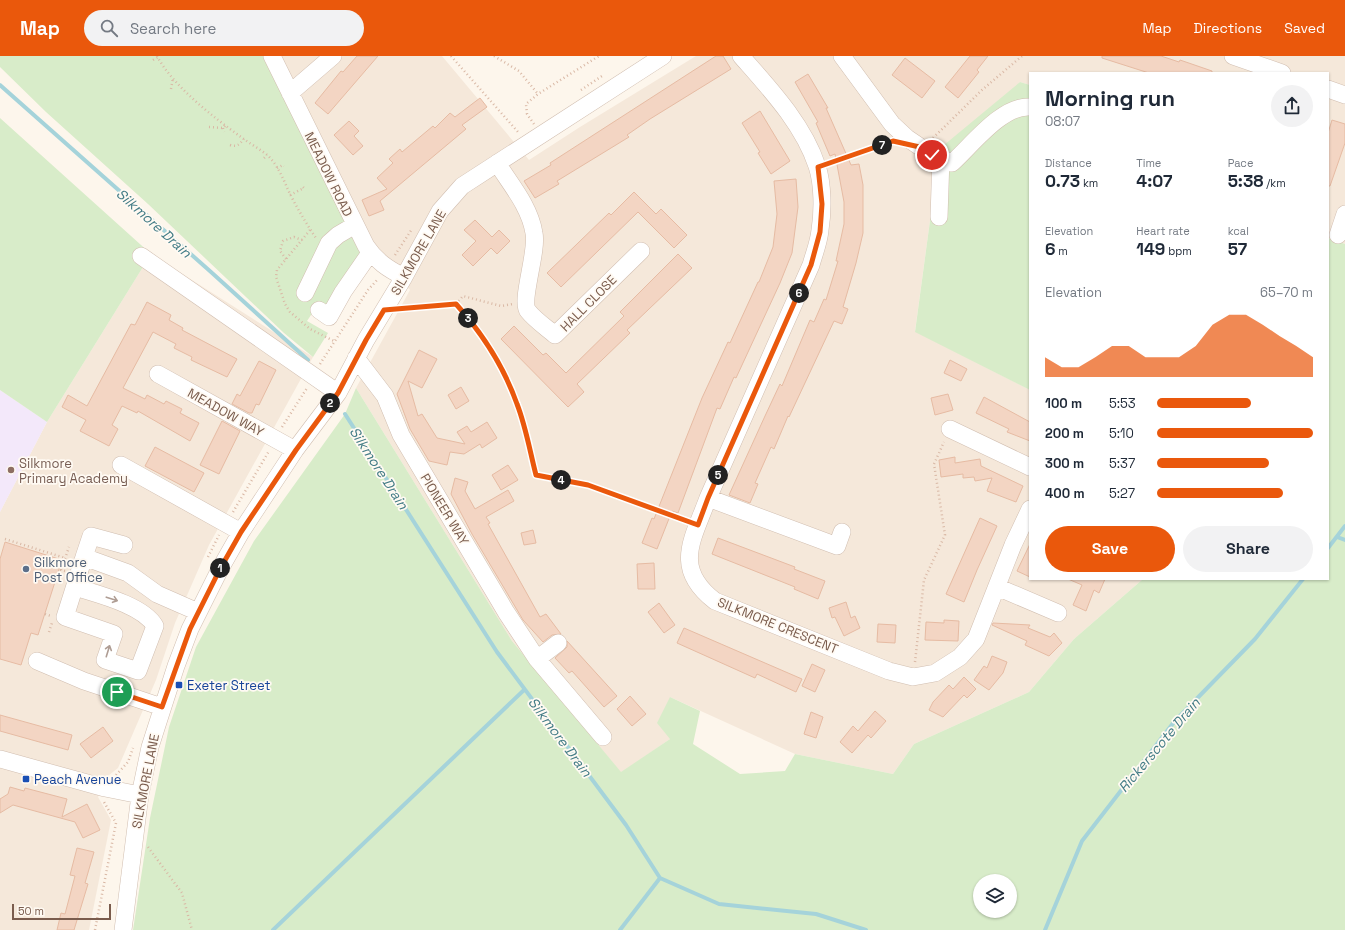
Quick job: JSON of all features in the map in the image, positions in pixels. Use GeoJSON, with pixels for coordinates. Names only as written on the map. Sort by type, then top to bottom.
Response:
{"type":"FeatureCollection","features":[{"type":"Feature","properties":{"kind":"street","name":"MEADOW ROAD"},"geometry":{"type":"LineString","coordinates":[[272,56],[370,253],[387,268],[404,277]]}},
{"type":"Feature","properties":{"kind":"street"},"geometry":{"type":"LineString","coordinates":[[290,93],[333,56]]}},
{"type":"Feature","properties":{"kind":"street","name":"SILKMORE LANE"},"geometry":{"type":"LineString","coordinates":[[123,930],[140,795],[150,747],[176,666],[198,612],[241,532],[296,450],[338,393],[356,358],[404,277],[440,211],[462,186],[663,56]]}},
{"type":"Feature","properties":{"kind":"street","name":"SILKMORE CRESCENT"},"geometry":{"type":"LineString","coordinates":[[742,56],[770,89],[798,127],[818,167],[822,204],[820,232],[811,265],[708,498],[698,525],[688,556],[691,573],[701,590],[715,601],[889,671],[913,677],[935,673],[960,657],[976,639],[1029,511]]}},
{"type":"Feature","properties":{"kind":"street"},"geometry":{"type":"LineString","coordinates":[[842,56],[892,124],[907,138],[924,148],[932,155],[952,163],[992,124],[1012,110],[1022,106],[1029,107]]}},
{"type":"Feature","properties":{"kind":"street"},"geometry":{"type":"LineString","coordinates":[[1233,56],[1279,72]]}},
{"type":"Feature","properties":{"kind":"street"},"geometry":{"type":"LineString","coordinates":[[1329,89],[1345,95]]}},
{"type":"Feature","properties":{"kind":"street"},"geometry":{"type":"LineString","coordinates":[[939,217],[941,158]]}},
{"type":"Feature","properties":{"kind":"street"},"geometry":{"type":"LineString","coordinates":[[497,163],[531,218],[535,234],[534,256],[525,302]]}},
{"type":"Feature","properties":{"kind":"street"},"geometry":{"type":"LineString","coordinates":[[1338,235],[1345,214]]}},
{"type":"Feature","properties":{"kind":"street"},"geometry":{"type":"LineString","coordinates":[[305,293],[329,243],[338,235],[355,225]]}},
{"type":"Feature","properties":{"kind":"street","name":"HALL CLOSE"},"geometry":{"type":"LineString","coordinates":[[525,302],[527,310],[555,335],[641,251]]}},
{"type":"Feature","properties":{"kind":"street"},"geometry":{"type":"LineString","coordinates":[[319,310],[329,317],[343,292],[370,253]]}},
{"type":"Feature","properties":{"kind":"street"},"geometry":{"type":"LineString","coordinates":[[141,256],[338,393]]}},
{"type":"Feature","properties":{"kind":"street","name":"PIONEER WAY"},"geometry":{"type":"LineString","coordinates":[[356,358],[385,396],[401,435],[506,612],[537,659],[603,737]]}},
{"type":"Feature","properties":{"kind":"street","name":"MEADOW WAY"},"geometry":{"type":"LineString","coordinates":[[158,374],[296,450]]}},
{"type":"Feature","properties":{"kind":"street"},"geometry":{"type":"LineString","coordinates":[[950,429],[1029,467]]}},
{"type":"Feature","properties":{"kind":"street"},"geometry":{"type":"LineString","coordinates":[[120,465],[241,532]]}},
{"type":"Feature","properties":{"kind":"street"},"geometry":{"type":"LineString","coordinates":[[708,498],[837,546],[842,532]]}},
{"type":"Feature","properties":{"kind":"street"},"geometry":{"type":"LineString","coordinates":[[71,579],[122,602],[152,621],[155,626],[138,671],[105,660],[114,634],[65,617],[71,579],[84,557],[91,536],[124,545]]}},
{"type":"Feature","properties":{"kind":"street"},"geometry":{"type":"LineString","coordinates":[[84,557],[128,573],[157,594],[198,612]]}},
{"type":"Feature","properties":{"kind":"street"},"geometry":{"type":"LineString","coordinates":[[997,587],[1058,613]]}},
{"type":"Feature","properties":{"kind":"street"},"geometry":{"type":"LineString","coordinates":[[537,659],[558,642]]}},
{"type":"Feature","properties":{"kind":"street"},"geometry":{"type":"LineString","coordinates":[[37,661],[84,681],[162,707]]}},
{"type":"Feature","properties":{"kind":"street"},"geometry":{"type":"LineString","coordinates":[[0,759],[105,788],[140,795]]}},
{"type":"Feature","properties":{"kind":"path"},"geometry":{"type":"LineString","coordinates":[[451,56],[518,132]]}},
{"type":"Feature","properties":{"kind":"path"},"geometry":{"type":"LineString","coordinates":[[494,56],[519,71],[538,94]]}},
{"type":"Feature","properties":{"kind":"path"},"geometry":{"type":"LineString","coordinates":[[532,123],[527,114],[526,104],[538,94],[599,56]]}},
{"type":"Feature","properties":{"kind":"path"},"geometry":{"type":"LineString","coordinates":[[924,148],[982,90],[1022,56]]}},
{"type":"Feature","properties":{"kind":"path"},"geometry":{"type":"LineString","coordinates":[[153,60],[158,57],[174,78],[206,110],[225,127],[267,155],[277,168],[300,214],[325,250]]}},
{"type":"Feature","properties":{"kind":"path"},"geometry":{"type":"LineString","coordinates":[[170,89],[174,78]]}},
{"type":"Feature","properties":{"kind":"path"},"geometry":{"type":"LineString","coordinates":[[209,128],[225,127]]}},
{"type":"Feature","properties":{"kind":"path"},"geometry":{"type":"LineString","coordinates":[[224,132],[225,127]]}},
{"type":"Feature","properties":{"kind":"path"},"geometry":{"type":"LineString","coordinates":[[230,145],[239,145],[244,139]]}},
{"type":"Feature","properties":{"kind":"path"},"geometry":{"type":"LineString","coordinates":[[818,167],[893,141]]}},
{"type":"Feature","properties":{"kind":"path"},"geometry":{"type":"LineString","coordinates":[[264,158],[267,155]]}},
{"type":"Feature","properties":{"kind":"path"},"geometry":{"type":"LineString","coordinates":[[277,168],[283,165],[284,166]]}},
{"type":"Feature","properties":{"kind":"path"},"geometry":{"type":"LineString","coordinates":[[290,195],[304,188],[303,186]]}},
{"type":"Feature","properties":{"kind":"path"},"geometry":{"type":"LineString","coordinates":[[286,259],[280,251],[283,241],[294,236],[302,240]]}},
{"type":"Feature","properties":{"kind":"path"},"geometry":{"type":"LineString","coordinates":[[318,368],[368,290],[380,276]]}},
{"type":"Feature","properties":{"kind":"path"},"geometry":{"type":"LineString","coordinates":[[384,310],[456,304],[463,296],[501,306],[525,302]]}},
{"type":"Feature","properties":{"kind":"path"},"geometry":{"type":"LineString","coordinates":[[456,304],[468,318],[497,359],[518,405],[536,475],[588,485],[698,525]]}},
{"type":"Feature","properties":{"kind":"path"},"geometry":{"type":"LineString","coordinates":[[281,429],[307,388]]}},
{"type":"Feature","properties":{"kind":"path"},"geometry":{"type":"LineString","coordinates":[[913,677],[924,580],[945,536],[934,464],[950,429]]}},
{"type":"Feature","properties":{"kind":"path"},"geometry":{"type":"LineString","coordinates":[[235,508],[268,451]]}},
{"type":"Feature","properties":{"kind":"path"},"geometry":{"type":"LineString","coordinates":[[4,540],[65,558]]}},
{"type":"Feature","properties":{"kind":"path"},"geometry":{"type":"LineString","coordinates":[[69,547],[61,570],[71,579]]}},
{"type":"Feature","properties":{"kind":"path"},"geometry":{"type":"LineString","coordinates":[[112,778],[128,762],[134,746]]}},
{"type":"Feature","properties":{"kind":"path"},"geometry":{"type":"LineString","coordinates":[[95,930],[116,823],[102,799]]}},
{"type":"Feature","properties":{"kind":"path"},"geometry":{"type":"LineString","coordinates":[[135,830],[182,893],[192,930]]}},
{"type":"Feature","properties":{"kind":"shaded area"},"geometry":{"type":"Polygon","coordinates":[[[275,56],[442,56],[529,160],[696,56],[1345,56],[1345,244],[1329,238],[1329,72],[1029,72],[1029,85],[1020,82],[934,191],[915,331],[1029,389],[1029,580],[1142,580],[1074,639],[1029,692],[914,744],[893,774],[795,754],[670,697],[670,739],[621,773],[512,641],[356,388],[410,290],[373,247],[275,56]]]}},
{"type":"Feature","properties":{"kind":"shaded area"},"geometry":{"type":"Polygon","coordinates":[[[151,254],[313,357],[209,545],[175,623],[156,680],[118,768],[104,779],[98,797],[111,820],[89,930],[0,930],[0,512],[47,422],[151,254]]]}},
{"type":"Feature","properties":{"kind":"shaded area","name":"Silkmore Primary Academy"},"geometry":{"type":"Polygon","coordinates":[[[0,390],[47,422],[0,512],[0,390]]]}},
{"type":"Feature","properties":{"kind":"green space"},"geometry":{"type":"Polygon","coordinates":[[[0,56],[265,56],[365,255],[329,309],[319,303],[307,321],[328,333],[313,357],[284,333],[148,204],[46,112],[0,67],[0,56]]]}},
{"type":"Feature","properties":{"kind":"green space"},"geometry":{"type":"Polygon","coordinates":[[[1020,82],[1029,85],[1029,389],[915,332],[934,191],[932,155],[1020,82]]]}},
{"type":"Feature","properties":{"kind":"green space"},"geometry":{"type":"Polygon","coordinates":[[[0,118],[151,254],[47,422],[0,390],[0,118]]]}},
{"type":"Feature","properties":{"kind":"green space"},"geometry":{"type":"Polygon","coordinates":[[[1329,238],[1345,244],[1345,930],[133,930],[150,818],[169,727],[196,647],[254,541],[345,414],[356,388],[512,641],[621,772],[670,739],[657,723],[670,697],[700,711],[693,744],[740,774],[785,771],[795,754],[893,774],[914,744],[1029,692],[1074,639],[1142,580],[1329,580],[1329,238]]]}},
{"type":"Feature","properties":{"kind":"building"},"geometry":{"type":"Polygon","coordinates":[[[357,56],[378,56],[328,114],[315,103],[341,71],[343,72],[357,56]]]}},
{"type":"Feature","properties":{"kind":"building"},"geometry":{"type":"Polygon","coordinates":[[[716,56],[723,56],[731,69],[650,119],[627,135],[629,137],[557,181],[559,184],[535,198],[524,181],[551,165],[550,163],[716,56]]]}},
{"type":"Feature","properties":{"kind":"building"},"geometry":{"type":"Polygon","coordinates":[[[970,56],[988,56],[977,70],[979,72],[958,98],[945,87],[970,56]]]}},
{"type":"Feature","properties":{"kind":"building"},"geometry":{"type":"Polygon","coordinates":[[[1102,56],[1161,56],[1179,62],[1180,60],[1212,72],[1146,72],[1102,58],[1102,56]]]}},
{"type":"Feature","properties":{"kind":"building"},"geometry":{"type":"Polygon","coordinates":[[[905,58],[935,81],[922,98],[892,75],[905,58]]]}},
{"type":"Feature","properties":{"kind":"building"},"geometry":{"type":"Polygon","coordinates":[[[808,74],[828,108],[826,108],[851,165],[859,164],[863,185],[863,233],[843,307],[848,309],[842,324],[834,321],[789,417],[788,416],[774,449],[771,447],[755,483],[758,484],[750,503],[729,495],[780,384],[782,386],[810,320],[814,322],[824,299],[826,300],[838,261],[836,261],[844,224],[844,202],[835,154],[830,156],[816,123],[818,122],[795,82],[808,74]]]}},
{"type":"Feature","properties":{"kind":"building"},"geometry":{"type":"Polygon","coordinates":[[[480,98],[487,107],[462,125],[466,129],[380,201],[384,210],[369,216],[362,200],[387,189],[377,178],[393,163],[389,159],[400,149],[402,152],[433,126],[435,128],[450,113],[455,117],[480,98]]]}},
{"type":"Feature","properties":{"kind":"building"},"geometry":{"type":"Polygon","coordinates":[[[760,111],[790,161],[771,174],[758,153],[760,152],[742,123],[760,111]]]}},
{"type":"Feature","properties":{"kind":"building"},"geometry":{"type":"Polygon","coordinates":[[[1332,120],[1345,124],[1345,143],[1330,186],[1329,186],[1329,130],[1332,120]]]}},
{"type":"Feature","properties":{"kind":"building"},"geometry":{"type":"Polygon","coordinates":[[[349,121],[359,131],[354,136],[363,146],[353,155],[334,135],[349,121]]]}},
{"type":"Feature","properties":{"kind":"building"},"geometry":{"type":"Polygon","coordinates":[[[796,179],[798,207],[792,253],[780,283],[736,378],[734,377],[720,409],[717,408],[678,513],[672,511],[657,549],[642,543],[652,518],[654,519],[702,398],[728,342],[730,343],[759,282],[773,247],[777,214],[774,181],[796,179]]]}},
{"type":"Feature","properties":{"kind":"building"},"geometry":{"type":"Polygon","coordinates":[[[634,192],[656,214],[661,209],[687,235],[674,248],[638,212],[561,287],[547,273],[609,213],[611,215],[634,192]]]}},
{"type":"Feature","properties":{"kind":"building"},"geometry":{"type":"Polygon","coordinates":[[[475,220],[492,237],[499,230],[510,241],[497,254],[491,248],[473,266],[462,255],[476,241],[464,230],[475,220]]]}},
{"type":"Feature","properties":{"kind":"building"},"geometry":{"type":"Polygon","coordinates":[[[678,254],[692,268],[627,330],[630,333],[577,384],[584,392],[568,407],[501,339],[514,326],[543,355],[546,353],[566,373],[624,316],[620,312],[678,254]]]}},
{"type":"Feature","properties":{"kind":"building"},"geometry":{"type":"Polygon","coordinates":[[[147,302],[171,315],[169,320],[183,328],[182,330],[237,359],[227,377],[191,360],[192,357],[174,348],[176,344],[153,332],[123,388],[145,399],[147,395],[164,404],[166,401],[182,409],[180,413],[199,423],[190,441],[138,411],[137,413],[122,406],[112,425],[118,429],[109,446],[80,431],[86,420],[62,407],[68,395],[87,406],[131,324],[135,325],[147,302]]]}},
{"type":"Feature","properties":{"kind":"building"},"geometry":{"type":"Polygon","coordinates":[[[419,350],[437,359],[422,388],[408,381],[418,416],[422,414],[437,438],[465,444],[457,432],[467,426],[471,432],[487,422],[497,438],[482,448],[480,444],[464,454],[450,452],[447,465],[429,461],[410,429],[397,394],[419,350]]]}},
{"type":"Feature","properties":{"kind":"building"},"geometry":{"type":"Polygon","coordinates":[[[950,360],[967,369],[961,381],[944,373],[950,360]]]}},
{"type":"Feature","properties":{"kind":"building"},"geometry":{"type":"Polygon","coordinates":[[[259,361],[276,370],[259,405],[256,404],[252,413],[249,413],[232,404],[237,394],[240,396],[259,361]]]}},
{"type":"Feature","properties":{"kind":"building"},"geometry":{"type":"Polygon","coordinates":[[[461,387],[469,401],[456,409],[448,395],[461,387]]]}},
{"type":"Feature","properties":{"kind":"building"},"geometry":{"type":"Polygon","coordinates":[[[948,394],[953,410],[935,415],[931,398],[948,394]]]}},
{"type":"Feature","properties":{"kind":"building"},"geometry":{"type":"Polygon","coordinates":[[[984,397],[1029,421],[1029,441],[1007,432],[1009,429],[976,413],[984,397]]]}},
{"type":"Feature","properties":{"kind":"building"},"geometry":{"type":"Polygon","coordinates":[[[222,421],[240,431],[219,474],[200,465],[222,421]]]}},
{"type":"Feature","properties":{"kind":"building"},"geometry":{"type":"Polygon","coordinates":[[[155,447],[204,473],[194,492],[145,466],[155,447]]]}},
{"type":"Feature","properties":{"kind":"building"},"geometry":{"type":"Polygon","coordinates":[[[955,457],[955,463],[980,459],[981,466],[1023,486],[1016,502],[987,491],[992,478],[975,481],[974,477],[963,478],[963,474],[941,477],[939,460],[955,457]]]}},
{"type":"Feature","properties":{"kind":"building"},"geometry":{"type":"Polygon","coordinates":[[[508,465],[518,480],[501,490],[492,475],[508,465]]]}},
{"type":"Feature","properties":{"kind":"building"},"geometry":{"type":"Polygon","coordinates":[[[455,478],[468,482],[465,491],[475,509],[508,490],[514,501],[486,517],[490,523],[488,524],[540,617],[546,614],[561,634],[552,635],[543,642],[523,620],[472,534],[451,494],[455,478]]]}},
{"type":"Feature","properties":{"kind":"building"},"geometry":{"type":"Polygon","coordinates":[[[980,518],[997,526],[964,602],[946,594],[980,518]]]}},
{"type":"Feature","properties":{"kind":"building"},"geometry":{"type":"Polygon","coordinates":[[[533,530],[536,543],[524,545],[521,533],[533,530]]]}},
{"type":"Feature","properties":{"kind":"building"},"geometry":{"type":"Polygon","coordinates":[[[718,538],[795,567],[794,569],[825,581],[818,599],[794,589],[795,587],[712,554],[718,538]]]}},
{"type":"Feature","properties":{"kind":"building"},"geometry":{"type":"Polygon","coordinates":[[[5,542],[62,560],[38,635],[31,633],[21,665],[0,659],[0,559],[5,542]]]}},
{"type":"Feature","properties":{"kind":"building"},"geometry":{"type":"Polygon","coordinates":[[[1029,546],[1029,577],[1017,571],[1029,546]]]}},
{"type":"Feature","properties":{"kind":"building"},"geometry":{"type":"Polygon","coordinates":[[[654,563],[655,589],[638,589],[637,564],[654,563]]]}},
{"type":"Feature","properties":{"kind":"building"},"geometry":{"type":"Polygon","coordinates":[[[1070,580],[1105,580],[1099,593],[1094,590],[1086,611],[1073,605],[1082,585],[1070,580]]]}},
{"type":"Feature","properties":{"kind":"building"},"geometry":{"type":"Polygon","coordinates":[[[846,602],[851,618],[855,616],[860,628],[844,636],[835,617],[832,618],[829,608],[846,602]]]}},
{"type":"Feature","properties":{"kind":"building"},"geometry":{"type":"Polygon","coordinates":[[[659,603],[675,625],[664,633],[648,612],[659,603]]]}},
{"type":"Feature","properties":{"kind":"building"},"geometry":{"type":"Polygon","coordinates":[[[944,620],[959,621],[958,641],[925,640],[926,622],[944,623],[944,620]]]}},
{"type":"Feature","properties":{"kind":"building"},"geometry":{"type":"Polygon","coordinates":[[[993,623],[1030,625],[1028,628],[1050,637],[1054,633],[1062,643],[1049,656],[1025,645],[1027,641],[992,625],[993,623]]]}},
{"type":"Feature","properties":{"kind":"building"},"geometry":{"type":"Polygon","coordinates":[[[878,624],[896,625],[895,643],[877,642],[878,624]]]}},
{"type":"Feature","properties":{"kind":"building"},"geometry":{"type":"Polygon","coordinates":[[[684,628],[802,679],[796,692],[757,674],[755,678],[677,643],[684,628]]]}},
{"type":"Feature","properties":{"kind":"building"},"geometry":{"type":"Polygon","coordinates":[[[567,641],[617,696],[604,707],[572,671],[569,673],[555,658],[567,647],[567,641]]]}},
{"type":"Feature","properties":{"kind":"building"},"geometry":{"type":"Polygon","coordinates":[[[992,656],[1007,662],[1003,673],[989,690],[974,680],[984,666],[987,668],[992,656]]]}},
{"type":"Feature","properties":{"kind":"building"},"geometry":{"type":"Polygon","coordinates":[[[812,664],[825,670],[815,692],[802,686],[812,664]]]}},
{"type":"Feature","properties":{"kind":"building"},"geometry":{"type":"Polygon","coordinates":[[[964,677],[976,689],[967,698],[964,695],[943,717],[929,710],[933,702],[949,685],[953,689],[964,677]]]}},
{"type":"Feature","properties":{"kind":"building"},"geometry":{"type":"Polygon","coordinates":[[[630,696],[646,714],[632,726],[617,709],[630,696]]]}},
{"type":"Feature","properties":{"kind":"building"},"geometry":{"type":"Polygon","coordinates":[[[875,711],[886,721],[871,738],[868,735],[852,753],[840,742],[853,726],[858,731],[875,711]]]}},
{"type":"Feature","properties":{"kind":"building"},"geometry":{"type":"Polygon","coordinates":[[[811,712],[823,717],[816,738],[804,734],[811,712]]]}},
{"type":"Feature","properties":{"kind":"building"},"geometry":{"type":"Polygon","coordinates":[[[0,715],[72,735],[68,750],[0,731],[0,715]]]}},
{"type":"Feature","properties":{"kind":"building"},"geometry":{"type":"Polygon","coordinates":[[[103,727],[113,741],[91,758],[80,744],[103,727]]]}},
{"type":"Feature","properties":{"kind":"building"},"geometry":{"type":"Polygon","coordinates":[[[10,787],[24,791],[25,788],[67,799],[62,817],[87,804],[100,830],[83,838],[75,822],[13,805],[0,813],[0,799],[8,794],[10,787]]]}},
{"type":"Feature","properties":{"kind":"building"},"geometry":{"type":"Polygon","coordinates":[[[77,848],[94,852],[85,883],[88,884],[74,930],[57,930],[61,913],[65,914],[75,876],[70,875],[77,848]]]}},
{"type":"Feature","properties":{"kind":"waterway","name":"Silkmore Drain"},"geometry":{"type":"LineString","coordinates":[[0,85],[308,360]]}},
{"type":"Feature","properties":{"kind":"waterway","name":"Silkmore Drain"},"geometry":{"type":"LineString","coordinates":[[345,414],[497,652],[626,825],[660,878],[719,904],[816,914],[866,930]]}},
{"type":"Feature","properties":{"kind":"waterway","name":"Rickerscote Drain"},"geometry":{"type":"LineString","coordinates":[[1329,547],[1345,526]]}},
{"type":"Feature","properties":{"kind":"waterway"},"geometry":{"type":"LineString","coordinates":[[1337,537],[1345,540]]}},
{"type":"Feature","properties":{"kind":"waterway","name":"Rickerscote Drain"},"geometry":{"type":"LineString","coordinates":[[1045,930],[1082,841],[1174,722],[1255,639],[1302,580]]}},
{"type":"Feature","properties":{"kind":"waterway"},"geometry":{"type":"LineString","coordinates":[[273,930],[524,690]]}},
{"type":"Feature","properties":{"kind":"waterway"},"geometry":{"type":"LineString","coordinates":[[620,930],[660,878]]}},
{"type":"Feature","properties":{"kind":"place","name":"Silkmore Primary Academy"},"geometry":{"type":"Point","coordinates":[11,470]}},
{"type":"Feature","properties":{"kind":"place","name":"Silkmore Post Office"},"geometry":{"type":"Point","coordinates":[26,569]}},
{"type":"Feature","properties":{"kind":"place","name":"Exeter Street"},"geometry":{"type":"Point","coordinates":[179,685]}},
{"type":"Feature","properties":{"kind":"place","name":"Peach Avenue"},"geometry":{"type":"Point","coordinates":[26,779]}},
{"type":"Feature","properties":{"kind":"route"},"geometry":{"type":"LineString","coordinates":[[117,692],[162,707],[190,629],[220,569],[241,532],[296,450],[338,393],[366,340],[384,310],[456,304],[468,318],[497,359],[518,405],[536,475],[588,485],[698,525],[708,498],[811,265],[820,232],[822,204],[818,167],[893,141],[924,148],[932,155]]}}]}
